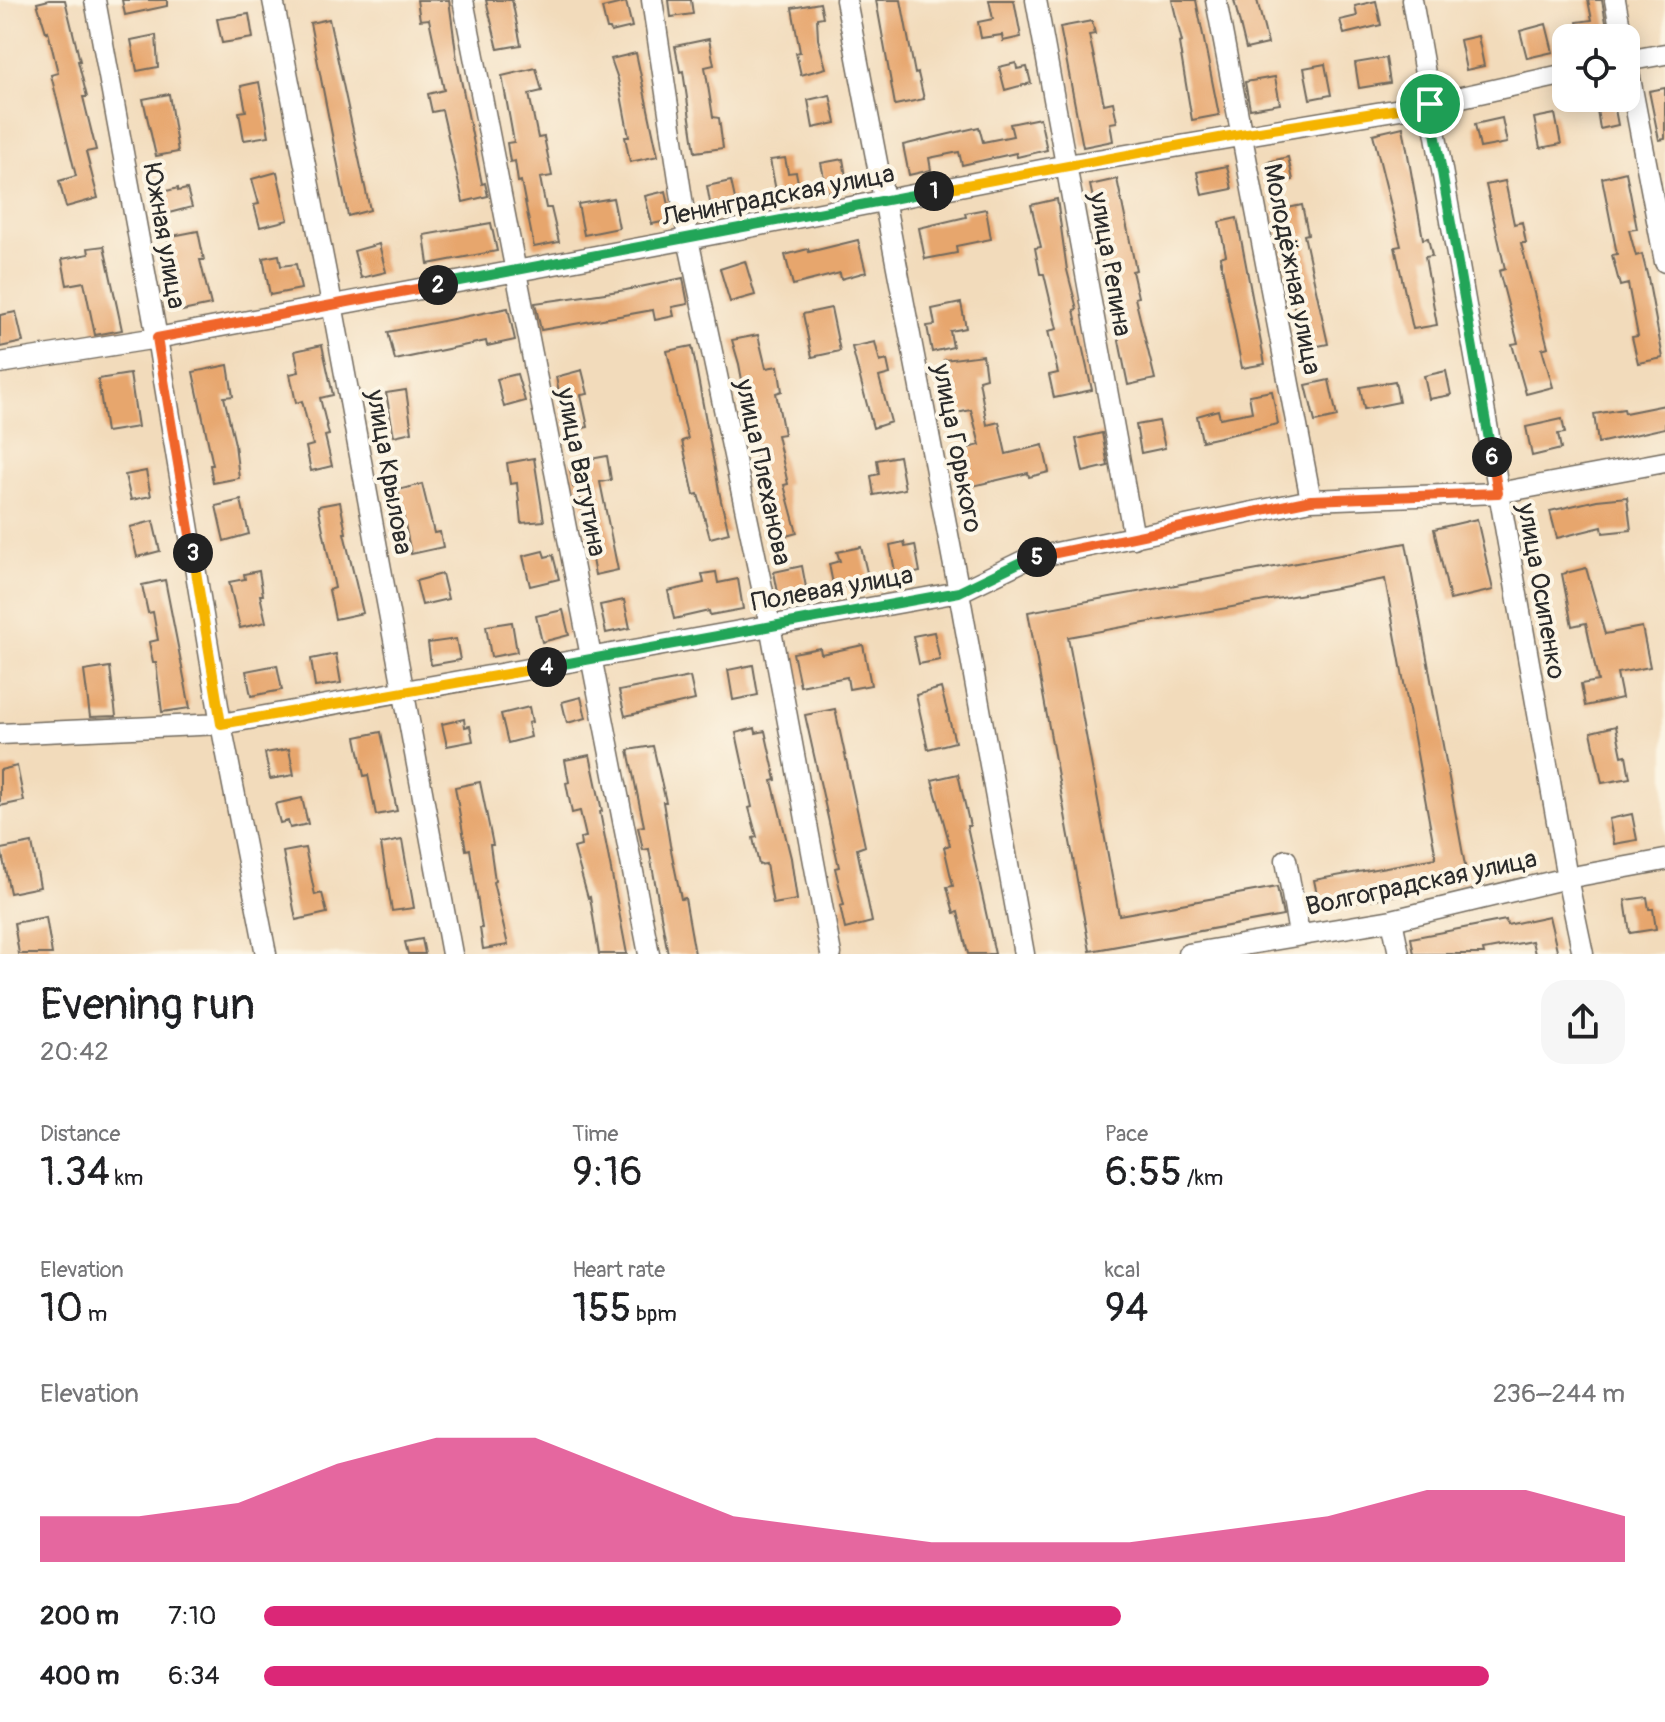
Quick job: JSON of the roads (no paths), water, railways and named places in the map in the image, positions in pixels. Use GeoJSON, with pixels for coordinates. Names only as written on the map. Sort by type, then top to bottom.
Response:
{"type":"FeatureCollection","features":[{"type":"Feature","properties":{"kind":"street","name":"Южная улица"},"geometry":{"type":"LineString","coordinates":[[95,0],[157,338],[221,724],[266,954]]}},
{"type":"Feature","properties":{"kind":"street","name":"улица Крылова"},"geometry":{"type":"LineString","coordinates":[[273,0],[452,954]]}},
{"type":"Feature","properties":{"kind":"street","name":"улица Ватутина"},"geometry":{"type":"LineString","coordinates":[[463,0],[649,954]]}},
{"type":"Feature","properties":{"kind":"street","name":"улица Плеханова"},"geometry":{"type":"LineString","coordinates":[[652,0],[688,239],[770,625],[831,954]]}},
{"type":"Feature","properties":{"kind":"street","name":"улица Горького"},"geometry":{"type":"LineString","coordinates":[[846,0],[959,592],[1024,954]]}},
{"type":"Feature","properties":{"kind":"street","name":"улица Репина"},"geometry":{"type":"LineString","coordinates":[[1036,0],[1134,538]]}},
{"type":"Feature","properties":{"kind":"street","name":"Молодёжная улица"},"geometry":{"type":"LineString","coordinates":[[1216,0],[1311,500]]}},
{"type":"Feature","properties":{"kind":"street","name":"улица Осипенко"},"geometry":{"type":"LineString","coordinates":[[1412,0],[1583,954]]}},
{"type":"Feature","properties":{"kind":"street"},"geometry":{"type":"LineString","coordinates":[[1615,0],[1619,24]]}},
{"type":"Feature","properties":{"kind":"street"},"geometry":{"type":"LineString","coordinates":[[1640,58],[1665,54]]}},
{"type":"Feature","properties":{"kind":"street","name":"Ленинградская улица"},"geometry":{"type":"LineString","coordinates":[[0,363],[157,338],[1067,165],[1430,104],[1552,77]]}},
{"type":"Feature","properties":{"kind":"street"},"geometry":{"type":"LineString","coordinates":[[1636,112],[1665,262]]}},
{"type":"Feature","properties":{"kind":"street","name":"Полевая улица"},"geometry":{"type":"LineString","coordinates":[[0,734],[221,724],[959,592],[1027,559],[1311,500],[1498,493],[1665,462]]}},
{"type":"Feature","properties":{"kind":"street"},"geometry":{"type":"LineString","coordinates":[[1286,860],[1299,934]]}},
{"type":"Feature","properties":{"kind":"street","name":"Волгоградская улица"},"geometry":{"type":"LineString","coordinates":[[1188,954],[1392,920],[1567,878],[1665,860]]}},
{"type":"Feature","properties":{"kind":"street"},"geometry":{"type":"LineString","coordinates":[[1392,920],[1399,954]]}}]}
